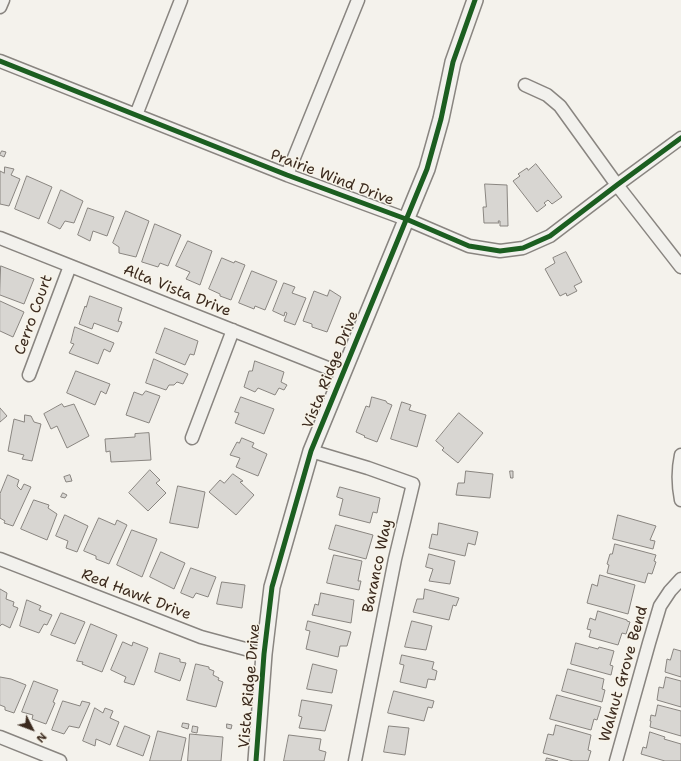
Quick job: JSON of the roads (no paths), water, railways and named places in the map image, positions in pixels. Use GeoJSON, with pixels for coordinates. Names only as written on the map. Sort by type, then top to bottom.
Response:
{"type":"FeatureCollection","features":[{"type":"Feature","properties":{"kind":"street"},"geometry":{"type":"LineString","coordinates":[[0,7],[3,0]]}},
{"type":"Feature","properties":{"kind":"street"},"geometry":{"type":"LineString","coordinates":[[136,115],[181,0]]}},
{"type":"Feature","properties":{"kind":"street"},"geometry":{"type":"LineString","coordinates":[[287,175],[358,0]]}},
{"type":"Feature","properties":{"kind":"street","name":"Vista Ridge Drive"},"geometry":{"type":"LineString","coordinates":[[256,761],[264,654],[272,587],[310,451],[427,170],[441,119],[453,62],[475,0]]}},
{"type":"Feature","properties":{"kind":"street","name":"Prairie Wind Drive"},"geometry":{"type":"LineString","coordinates":[[0,61],[287,175],[406,219],[469,246],[500,251],[523,248],[550,236],[681,138]]}},
{"type":"Feature","properties":{"kind":"street"},"geometry":{"type":"LineString","coordinates":[[525,85],[547,95],[560,106],[617,185],[681,267]]}},
{"type":"Feature","properties":{"kind":"street","name":"Alta Vista Drive"},"geometry":{"type":"LineString","coordinates":[[0,238],[343,374]]}},
{"type":"Feature","properties":{"kind":"street","name":"Cerro Court"},"geometry":{"type":"LineString","coordinates":[[29,375],[70,266]]}},
{"type":"Feature","properties":{"kind":"street"},"geometry":{"type":"LineString","coordinates":[[192,438],[233,330]]}},
{"type":"Feature","properties":{"kind":"street","name":"Baranco Way"},"geometry":{"type":"LineString","coordinates":[[310,451],[368,468],[413,484],[395,559],[356,761]]}},
{"type":"Feature","properties":{"kind":"street"},"geometry":{"type":"LineString","coordinates":[[681,455],[679,465],[679,491],[681,500]]}},
{"type":"Feature","properties":{"kind":"street","name":"Red Hawk Drive"},"geometry":{"type":"LineString","coordinates":[[0,559],[201,638],[264,654]]}},
{"type":"Feature","properties":{"kind":"street","name":"Walnut Grove Bend"},"geometry":{"type":"LineString","coordinates":[[616,761],[660,606],[670,591],[681,579]]}},
{"type":"Feature","properties":{"kind":"street"},"geometry":{"type":"LineString","coordinates":[[0,737],[60,761]]}}]}
